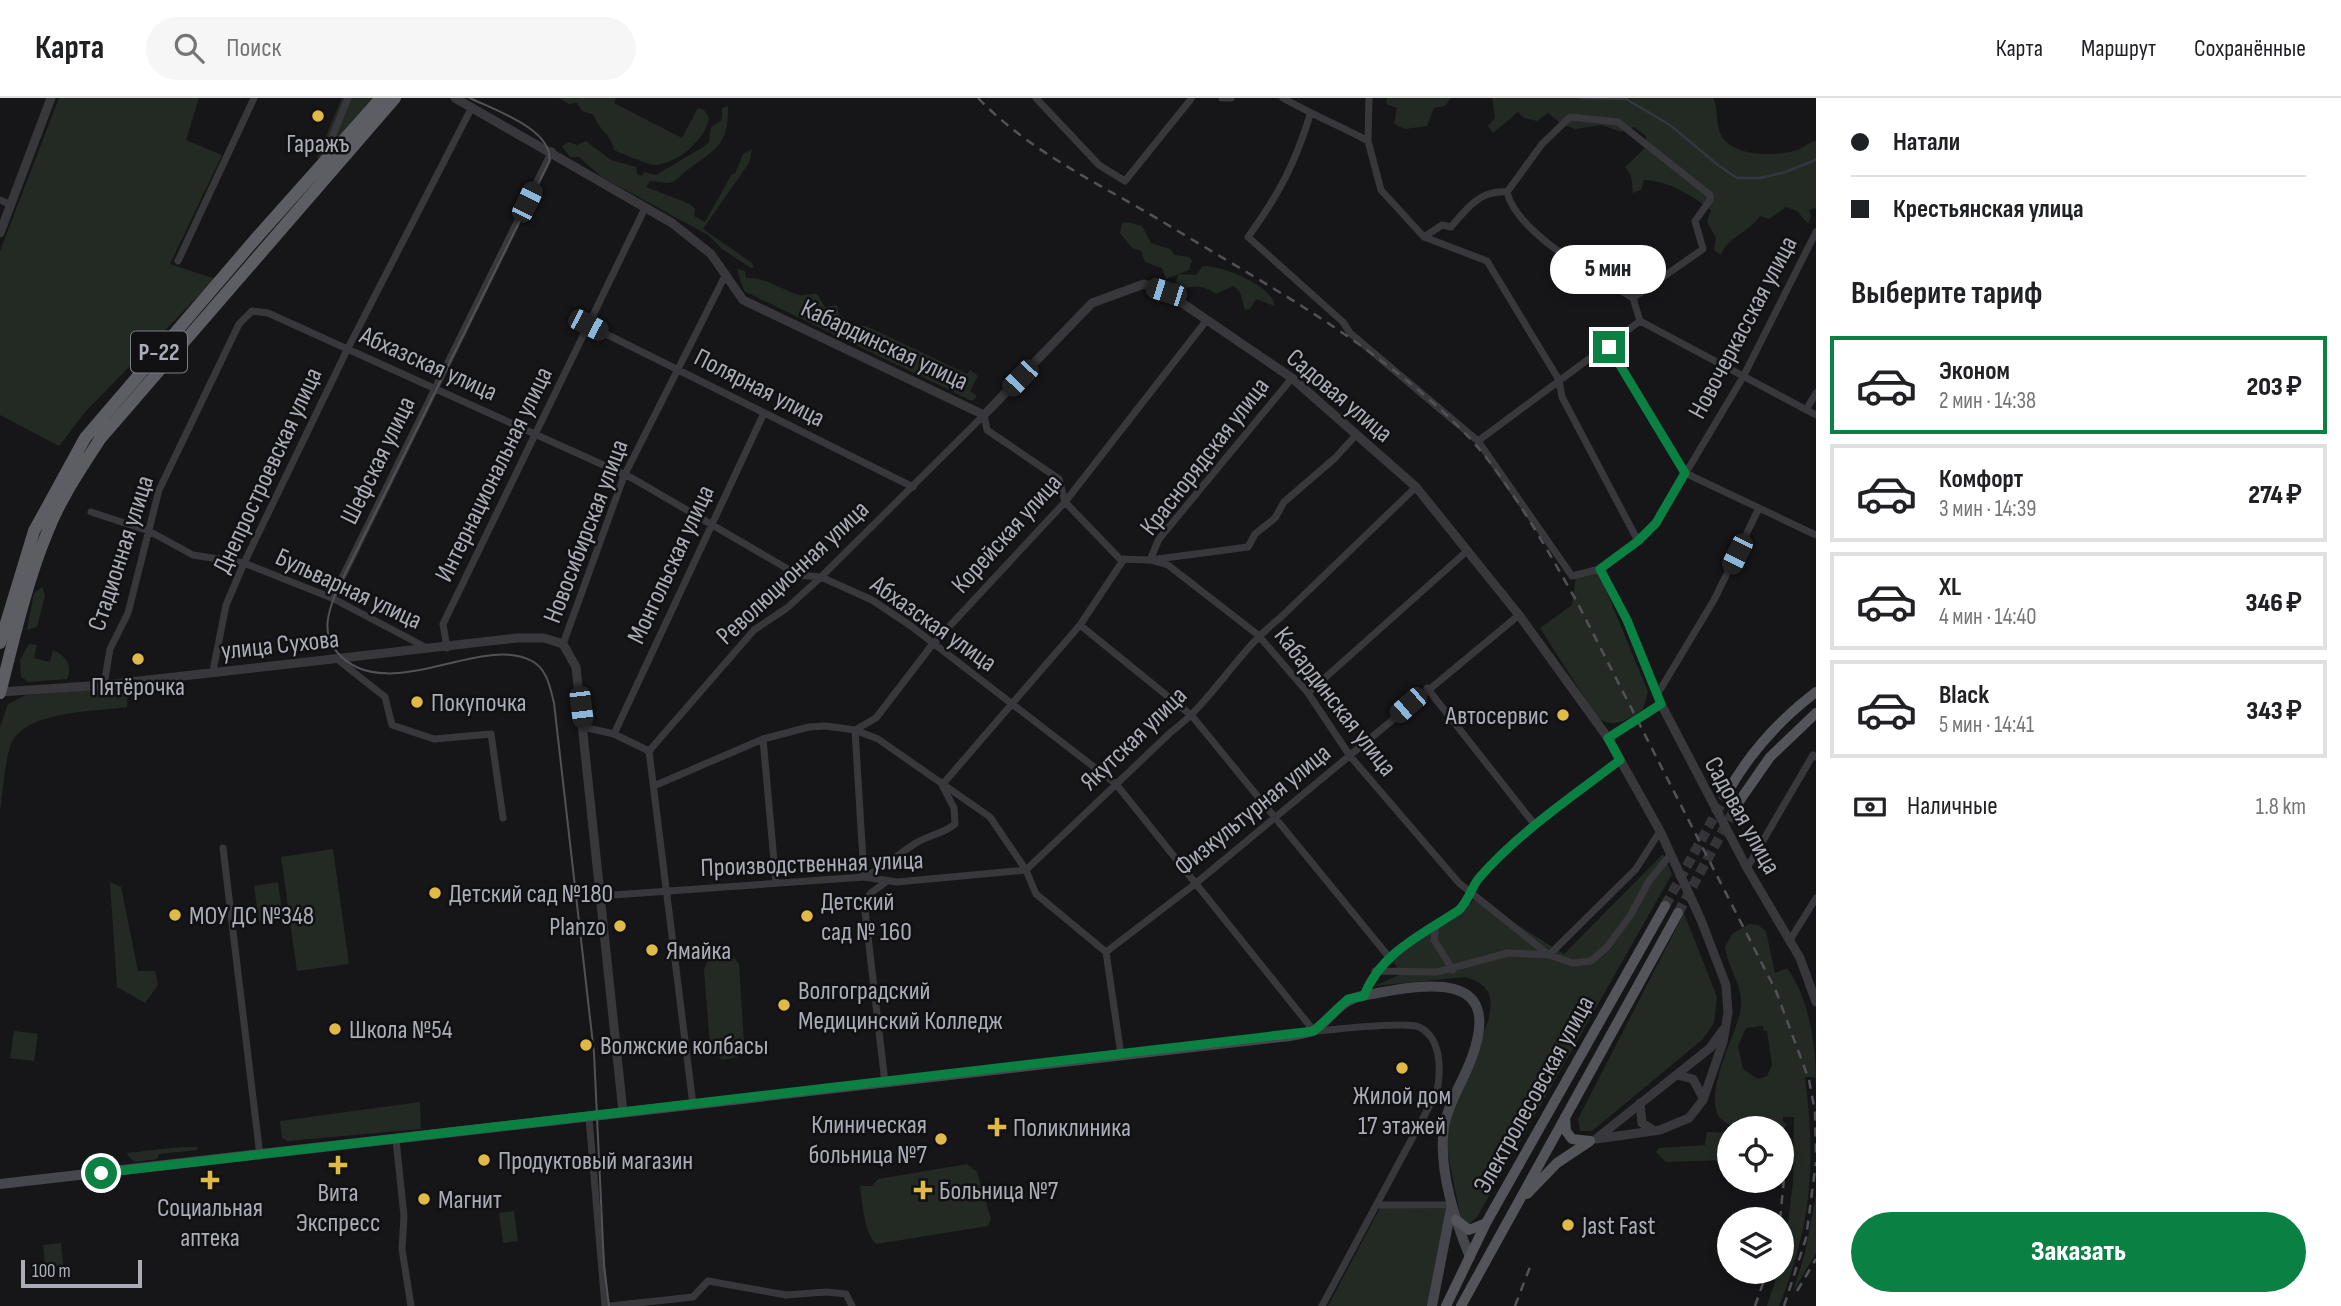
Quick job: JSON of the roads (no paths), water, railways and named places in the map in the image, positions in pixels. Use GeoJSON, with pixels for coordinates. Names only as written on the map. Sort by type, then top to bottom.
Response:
{"type":"FeatureCollection","features":[{"type":"Feature","properties":{"kind":"highway","name":"Р-22"},"geometry":{"type":"LineString","coordinates":[[0,643],[34,531],[85,438],[381,98]]}},
{"type":"Feature","properties":{"kind":"highway","name":"Р-22"},"geometry":{"type":"LineString","coordinates":[[0,692],[28,585],[47,532],[67,491],[100,439],[395,98]]}},
{"type":"Feature","properties":{"kind":"main road"},"geometry":{"type":"LineString","coordinates":[[1726,794],[1739,770],[1769,732],[1816,692]]}},
{"type":"Feature","properties":{"kind":"main road"},"geometry":{"type":"LineString","coordinates":[[1738,803],[1770,757],[1816,713]]}},
{"type":"Feature","properties":{"kind":"main road","name":"Электролесовская улица"},"geometry":{"type":"LineString","coordinates":[[1446,1306],[1486,1223],[1665,906]]}},
{"type":"Feature","properties":{"kind":"main road","name":"Электролесовская улица"},"geometry":{"type":"LineString","coordinates":[[1461,1306],[1678,913]]}},
{"type":"Feature","properties":{"kind":"main road"},"geometry":{"type":"LineString","coordinates":[[0,1184],[589,1118],[1314,1031],[1348,999],[1445,988],[1469,994],[1480,1009],[1477,1042],[1444,1129],[1456,1220],[1470,1256],[1483,1265]]}},
{"type":"Feature","properties":{"kind":"main road"},"geometry":{"type":"LineString","coordinates":[[1565,1116],[1566,1131],[1572,1139],[1593,1140]]}},
{"type":"Feature","properties":{"kind":"main road"},"geometry":{"type":"LineString","coordinates":[[1518,1204],[1557,1163],[1593,1140]]}},
{"type":"Feature","properties":{"kind":"main road"},"geometry":{"type":"LineString","coordinates":[[1432,1306],[1452,1205]]}},
{"type":"Feature","properties":{"kind":"main road"},"geometry":{"type":"LineString","coordinates":[[1456,1220],[1469,1230],[1486,1223]]}},
{"type":"Feature","properties":{"kind":"street"},"geometry":{"type":"LineString","coordinates":[[0,233],[51,98]]}},
{"type":"Feature","properties":{"kind":"street"},"geometry":{"type":"LineString","coordinates":[[178,261],[254,98]]}},
{"type":"Feature","properties":{"kind":"street"},"geometry":{"type":"LineString","coordinates":[[321,165],[348,98]]}},
{"type":"Feature","properties":{"kind":"street","name":"Кабардинская улица"},"geometry":{"type":"LineString","coordinates":[[455,98],[552,151],[645,208],[711,254],[743,300],[984,415],[987,430],[1059,479],[1065,502],[1120,559],[1150,560],[1168,565],[1258,635],[1308,693],[1350,756],[1459,883],[1549,955]]}},
{"type":"Feature","properties":{"kind":"street"},"geometry":{"type":"LineString","coordinates":[[1036,98],[1098,165],[1125,181],[1191,98]]}},
{"type":"Feature","properties":{"kind":"street"},"geometry":{"type":"LineString","coordinates":[[1222,98],[1231,98]]}},
{"type":"Feature","properties":{"kind":"street"},"geometry":{"type":"LineString","coordinates":[[1284,98],[1310,115],[1324,118],[1368,141]]}},
{"type":"Feature","properties":{"kind":"street"},"geometry":{"type":"LineString","coordinates":[[1370,98],[1368,141],[1381,190],[1424,237],[1487,261],[1559,380],[1562,397],[1638,541]]}},
{"type":"Feature","properties":{"kind":"street","name":"Днепростроевская улица"},"geometry":{"type":"LineString","coordinates":[[213,671],[226,605],[244,563],[347,350],[472,107]]}},
{"type":"Feature","properties":{"kind":"street"},"geometry":{"type":"LineString","coordinates":[[1310,115],[1296,160],[1278,196],[1248,237],[1343,321],[1350,333],[1416,385],[1478,441],[1572,576],[1600,569],[1627,620],[1659,699]]}},
{"type":"Feature","properties":{"kind":"street"},"geometry":{"type":"LineString","coordinates":[[1633,298],[1703,249],[1695,221],[1710,201],[1710,195],[1619,122],[1570,117],[1551,134],[1507,192],[1510,206],[1568,258],[1633,298],[1640,321],[1816,415]]}},
{"type":"Feature","properties":{"kind":"street","name":"Шефская улица"},"geometry":{"type":"LineString","coordinates":[[332,598],[552,151]]}},
{"type":"Feature","properties":{"kind":"street"},"geometry":{"type":"LineString","coordinates":[[1424,237],[1442,225],[1451,228],[1474,201],[1493,191],[1507,192]]}},
{"type":"Feature","properties":{"kind":"street"},"geometry":{"type":"LineString","coordinates":[[0,200],[11,205]]}},
{"type":"Feature","properties":{"kind":"street","name":"Интернациональная улица"},"geometry":{"type":"LineString","coordinates":[[447,648],[443,624],[645,208]]}},
{"type":"Feature","properties":{"kind":"street","name":"Новочеркасская улица"},"geometry":{"type":"LineString","coordinates":[[1600,569],[1638,541],[1656,523],[1743,377],[1816,232]]}},
{"type":"Feature","properties":{"kind":"street","name":"Новосибирская улица"},"geometry":{"type":"LineString","coordinates":[[623,1112],[576,667],[563,643],[624,475],[726,274]]}},
{"type":"Feature","properties":{"kind":"street","name":"Садовая улица"},"geometry":{"type":"LineString","coordinates":[[984,415],[1092,303],[1124,289],[1144,285],[1166,292],[1292,379],[1416,487],[1519,615],[1608,738],[1660,831],[1722,973],[1727,994],[1727,1022],[1703,1100],[1683,1122],[1655,1131],[1593,1140]]}},
{"type":"Feature","properties":{"kind":"street","name":"Абхазская улица"},"geometry":{"type":"LineString","coordinates":[[239,324],[251,312],[268,313],[624,475],[798,575],[821,578],[872,600],[1116,784],[1314,1031]]}},
{"type":"Feature","properties":{"kind":"street","name":"Корейская улица"},"geometry":{"type":"LineString","coordinates":[[855,730],[876,718],[932,645],[1065,502],[1206,321]]}},
{"type":"Feature","properties":{"kind":"street"},"geometry":{"type":"LineString","coordinates":[[1478,441],[1559,380],[1609,347],[1640,321]]}},
{"type":"Feature","properties":{"kind":"street","name":"Стадионная улица"},"geometry":{"type":"LineString","coordinates":[[104,684],[110,649],[128,613],[135,575],[159,490],[239,324]]}},
{"type":"Feature","properties":{"kind":"street","name":"Полярная улица"},"geometry":{"type":"LineString","coordinates":[[588,325],[913,487]]}},
{"type":"Feature","properties":{"kind":"street"},"geometry":{"type":"LineString","coordinates":[[1609,347],[1685,473],[1816,535]]}},
{"type":"Feature","properties":{"kind":"street","name":"Краснорядская улица"},"geometry":{"type":"LineString","coordinates":[[1150,560],[1159,539],[1292,379]]}},
{"type":"Feature","properties":{"kind":"street"},"geometry":{"type":"LineString","coordinates":[[1806,410],[1816,393]]}},
{"type":"Feature","properties":{"kind":"street","name":"Монгольская улица"},"geometry":{"type":"LineString","coordinates":[[614,734],[764,412]]}},
{"type":"Feature","properties":{"kind":"street","name":"Революционная улица"},"geometry":{"type":"LineString","coordinates":[[649,751],[754,630],[787,608],[821,578],[984,415]]}},
{"type":"Feature","properties":{"kind":"street"},"geometry":{"type":"LineString","coordinates":[[1150,560],[1248,547],[1255,534],[1275,518],[1284,502],[1335,458],[1356,435]]}},
{"type":"Feature","properties":{"kind":"street","name":"Якутская улица"},"geometry":{"type":"LineString","coordinates":[[1026,870],[1171,732],[1192,716],[1258,635],[1280,618],[1416,487]]}},
{"type":"Feature","properties":{"kind":"street"},"geometry":{"type":"LineString","coordinates":[[1608,738],[1659,699],[1714,600],[1759,508]]}},
{"type":"Feature","properties":{"kind":"street","name":"Бульварная улица"},"geometry":{"type":"LineString","coordinates":[[91,512],[149,531],[193,555],[244,563],[332,598],[431,650]]}},
{"type":"Feature","properties":{"kind":"street"},"geometry":{"type":"LineString","coordinates":[[1308,693],[1467,551]]}},
{"type":"Feature","properties":{"kind":"street","name":"Краснорядская улица"},"geometry":{"type":"LineString","coordinates":[[942,785],[1080,625],[1124,559]]}},
{"type":"Feature","properties":{"kind":"street","name":"Физкультурная улица"},"geometry":{"type":"LineString","coordinates":[[1106,952],[1195,884],[1274,816],[1350,756],[1427,688],[1519,615]]}},
{"type":"Feature","properties":{"kind":"street"},"geometry":{"type":"LineString","coordinates":[[1080,625],[1192,716],[1389,957]]}},
{"type":"Feature","properties":{"kind":"street","name":"улица Сухова"},"geometry":{"type":"LineString","coordinates":[[0,692],[104,684],[431,650],[517,638],[544,638],[563,643]]}},
{"type":"Feature","properties":{"kind":"street"},"geometry":{"type":"LineString","coordinates":[[337,659],[386,697],[392,725],[434,739],[491,734],[503,818]]}},
{"type":"Feature","properties":{"kind":"street"},"geometry":{"type":"LineString","coordinates":[[1427,688],[1535,825]]}},
{"type":"Feature","properties":{"kind":"street","name":"Садовая улица"},"geometry":{"type":"LineString","coordinates":[[1659,699],[1747,868],[1790,940],[1816,1002]]}},
{"type":"Feature","properties":{"kind":"street"},"geometry":{"type":"LineString","coordinates":[[656,785],[763,739],[809,727],[826,726],[855,730],[878,739],[990,817],[1026,870],[1036,894],[1106,952],[1121,1055]]}},
{"type":"Feature","properties":{"kind":"street"},"geometry":{"type":"LineString","coordinates":[[583,727],[614,734],[649,751],[656,785],[664,891],[693,1105]]}},
{"type":"Feature","properties":{"kind":"street"},"geometry":{"type":"LineString","coordinates":[[855,730],[864,877],[884,868],[916,843],[947,831],[956,824],[954,808],[942,785]]}},
{"type":"Feature","properties":{"kind":"street"},"geometry":{"type":"LineString","coordinates":[[763,739],[776,883]]}},
{"type":"Feature","properties":{"kind":"street"},"geometry":{"type":"LineString","coordinates":[[1747,868],[1814,756]]}},
{"type":"Feature","properties":{"kind":"street"},"geometry":{"type":"LineString","coordinates":[[1364,996],[1375,971],[1389,957],[1459,910],[1477,880],[1535,825],[1620,760]]}},
{"type":"Feature","properties":{"kind":"street"},"geometry":{"type":"LineString","coordinates":[[1549,955],[1636,869],[1660,831]]}},
{"type":"Feature","properties":{"kind":"street"},"geometry":{"type":"LineString","coordinates":[[223,848],[260,1156]]}},
{"type":"Feature","properties":{"kind":"street"},"geometry":{"type":"LineString","coordinates":[[1375,971],[1453,970],[1489,956],[1508,953],[1549,955],[1573,963],[1591,961],[1607,947],[1630,916],[1649,881],[1671,854]]}},
{"type":"Feature","properties":{"kind":"street","name":"Производственная улица"},"geometry":{"type":"LineString","coordinates":[[599,896],[864,877],[890,881],[1026,870]]}},
{"type":"Feature","properties":{"kind":"street"},"geometry":{"type":"LineString","coordinates":[[885,1083],[864,902],[881,884],[890,881]]}},
{"type":"Feature","properties":{"kind":"street"},"geometry":{"type":"LineString","coordinates":[[1790,940],[1816,898]]}},
{"type":"Feature","properties":{"kind":"street"},"geometry":{"type":"LineString","coordinates":[[1437,925],[1434,940],[1453,970]]}},
{"type":"Feature","properties":{"kind":"street"},"geometry":{"type":"LineString","coordinates":[[1593,1140],[1710,1048],[1727,1022]]}},
{"type":"Feature","properties":{"kind":"street"},"geometry":{"type":"LineString","coordinates":[[1314,1031],[1410,1026],[1428,1034],[1435,1045],[1439,1066],[1437,1092],[1322,1306]]}},
{"type":"Feature","properties":{"kind":"street"},"geometry":{"type":"LineString","coordinates":[[1677,1074],[1693,1079],[1701,1090],[1703,1100]]}},
{"type":"Feature","properties":{"kind":"street"},"geometry":{"type":"LineString","coordinates":[[1640,1103],[1642,1123],[1655,1131]]}},
{"type":"Feature","properties":{"kind":"street"},"geometry":{"type":"LineString","coordinates":[[589,1118],[608,1306],[692,1297],[708,1281],[786,1295],[826,1292],[846,1294],[852,1306]]}},
{"type":"Feature","properties":{"kind":"street"},"geometry":{"type":"LineString","coordinates":[[396,1140],[404,1216],[402,1250],[411,1306]]}},
{"type":"Feature","properties":{"kind":"street"},"geometry":{"type":"LineString","coordinates":[[1377,1205],[1452,1205]]}},
{"type":"Feature","properties":{"kind":"waterway"},"geometry":{"type":"LineString","coordinates":[[1581,98],[1626,99],[1670,125],[1737,178],[1760,178],[1816,160]]}},
{"type":"Feature","properties":{"kind":"tunnel"},"geometry":{"type":"LineString","coordinates":[[1665,906],[1726,795]]}},
{"type":"Feature","properties":{"kind":"tunnel"},"geometry":{"type":"LineString","coordinates":[[1678,913],[1738,803]]}},
{"type":"Feature","properties":{"kind":"tram line"},"geometry":{"type":"LineString","coordinates":[[470,98],[521,122],[533,131],[543,140],[549,162],[336,592],[329,615],[328,630],[329,638],[337,652],[357,667],[380,673],[406,672],[487,656],[511,655],[537,664],[547,679],[554,703],[594,1053],[604,1265],[609,1306]]}},
{"type":"Feature","properties":{"kind":"railway"},"geometry":{"type":"LineString","coordinates":[[978,98],[1041,150],[1277,291],[1355,341],[1428,398],[1478,447],[1524,512],[1577,602],[1776,991],[1809,1080],[1815,1112],[1816,1157]]}},
{"type":"Feature","properties":{"kind":"railway"},"geometry":{"type":"LineString","coordinates":[[1784,1306],[1806,1238],[1816,1162]]}},
{"type":"Feature","properties":{"kind":"railway"},"geometry":{"type":"LineString","coordinates":[[1781,1207],[1783,1193]]}},
{"type":"Feature","properties":{"kind":"railway"},"geometry":{"type":"LineString","coordinates":[[1797,1291],[1816,1259]]}},
{"type":"Feature","properties":{"kind":"railway"},"geometry":{"type":"LineString","coordinates":[[1515,1306],[1530,1267]]}},
{"type":"Feature","properties":{"kind":"railway"},"geometry":{"type":"LineString","coordinates":[[1755,1306],[1763,1284]]}},
{"type":"Feature","properties":{"kind":"place","name":"Гаражъ"},"geometry":{"type":"Point","coordinates":[318,116]}},
{"type":"Feature","properties":{"kind":"place","name":"Пятёрочка"},"geometry":{"type":"Point","coordinates":[138,659]}},
{"type":"Feature","properties":{"kind":"place","name":"Покупочка"},"geometry":{"type":"Point","coordinates":[417,702]}},
{"type":"Feature","properties":{"kind":"place","name":"Автосервис"},"geometry":{"type":"Point","coordinates":[1563,715]}},
{"type":"Feature","properties":{"kind":"place","name":"Детский сад №180"},"geometry":{"type":"Point","coordinates":[435,893]}},
{"type":"Feature","properties":{"kind":"place","name":"МОУ ДС №348"},"geometry":{"type":"Point","coordinates":[175,915]}},
{"type":"Feature","properties":{"kind":"place","name":"Детский сад № 160"},"geometry":{"type":"Point","coordinates":[807,916]}},
{"type":"Feature","properties":{"kind":"place","name":"Planzo"},"geometry":{"type":"Point","coordinates":[620,926]}},
{"type":"Feature","properties":{"kind":"place","name":"Ямайка"},"geometry":{"type":"Point","coordinates":[652,950]}},
{"type":"Feature","properties":{"kind":"place","name":"Волгоградский Медицинский Колледж"},"geometry":{"type":"Point","coordinates":[784,1005]}},
{"type":"Feature","properties":{"kind":"place","name":"Школа №54"},"geometry":{"type":"Point","coordinates":[335,1029]}},
{"type":"Feature","properties":{"kind":"place","name":"Волжские колбасы"},"geometry":{"type":"Point","coordinates":[586,1045]}},
{"type":"Feature","properties":{"kind":"place","name":"Жилой дом 17 этажей"},"geometry":{"type":"Point","coordinates":[1402,1068]}},
{"type":"Feature","properties":{"kind":"place","name":"Поликлиника"},"geometry":{"type":"Point","coordinates":[997,1127]}},
{"type":"Feature","properties":{"kind":"place","name":"Клиническая больница №7"},"geometry":{"type":"Point","coordinates":[941,1139]}},
{"type":"Feature","properties":{"kind":"place","name":"Продуктовый магазин"},"geometry":{"type":"Point","coordinates":[484,1160]}},
{"type":"Feature","properties":{"kind":"place","name":"Вита Экспресс"},"geometry":{"type":"Point","coordinates":[338,1165]}},
{"type":"Feature","properties":{"kind":"place","name":"Социальная аптека"},"geometry":{"type":"Point","coordinates":[210,1180]}},
{"type":"Feature","properties":{"kind":"place","name":"Больница №7"},"geometry":{"type":"Point","coordinates":[923,1190]}},
{"type":"Feature","properties":{"kind":"place","name":"Магнит"},"geometry":{"type":"Point","coordinates":[424,1199]}},
{"type":"Feature","properties":{"kind":"place","name":"Jast Fast"},"geometry":{"type":"Point","coordinates":[1568,1225]}}]}
